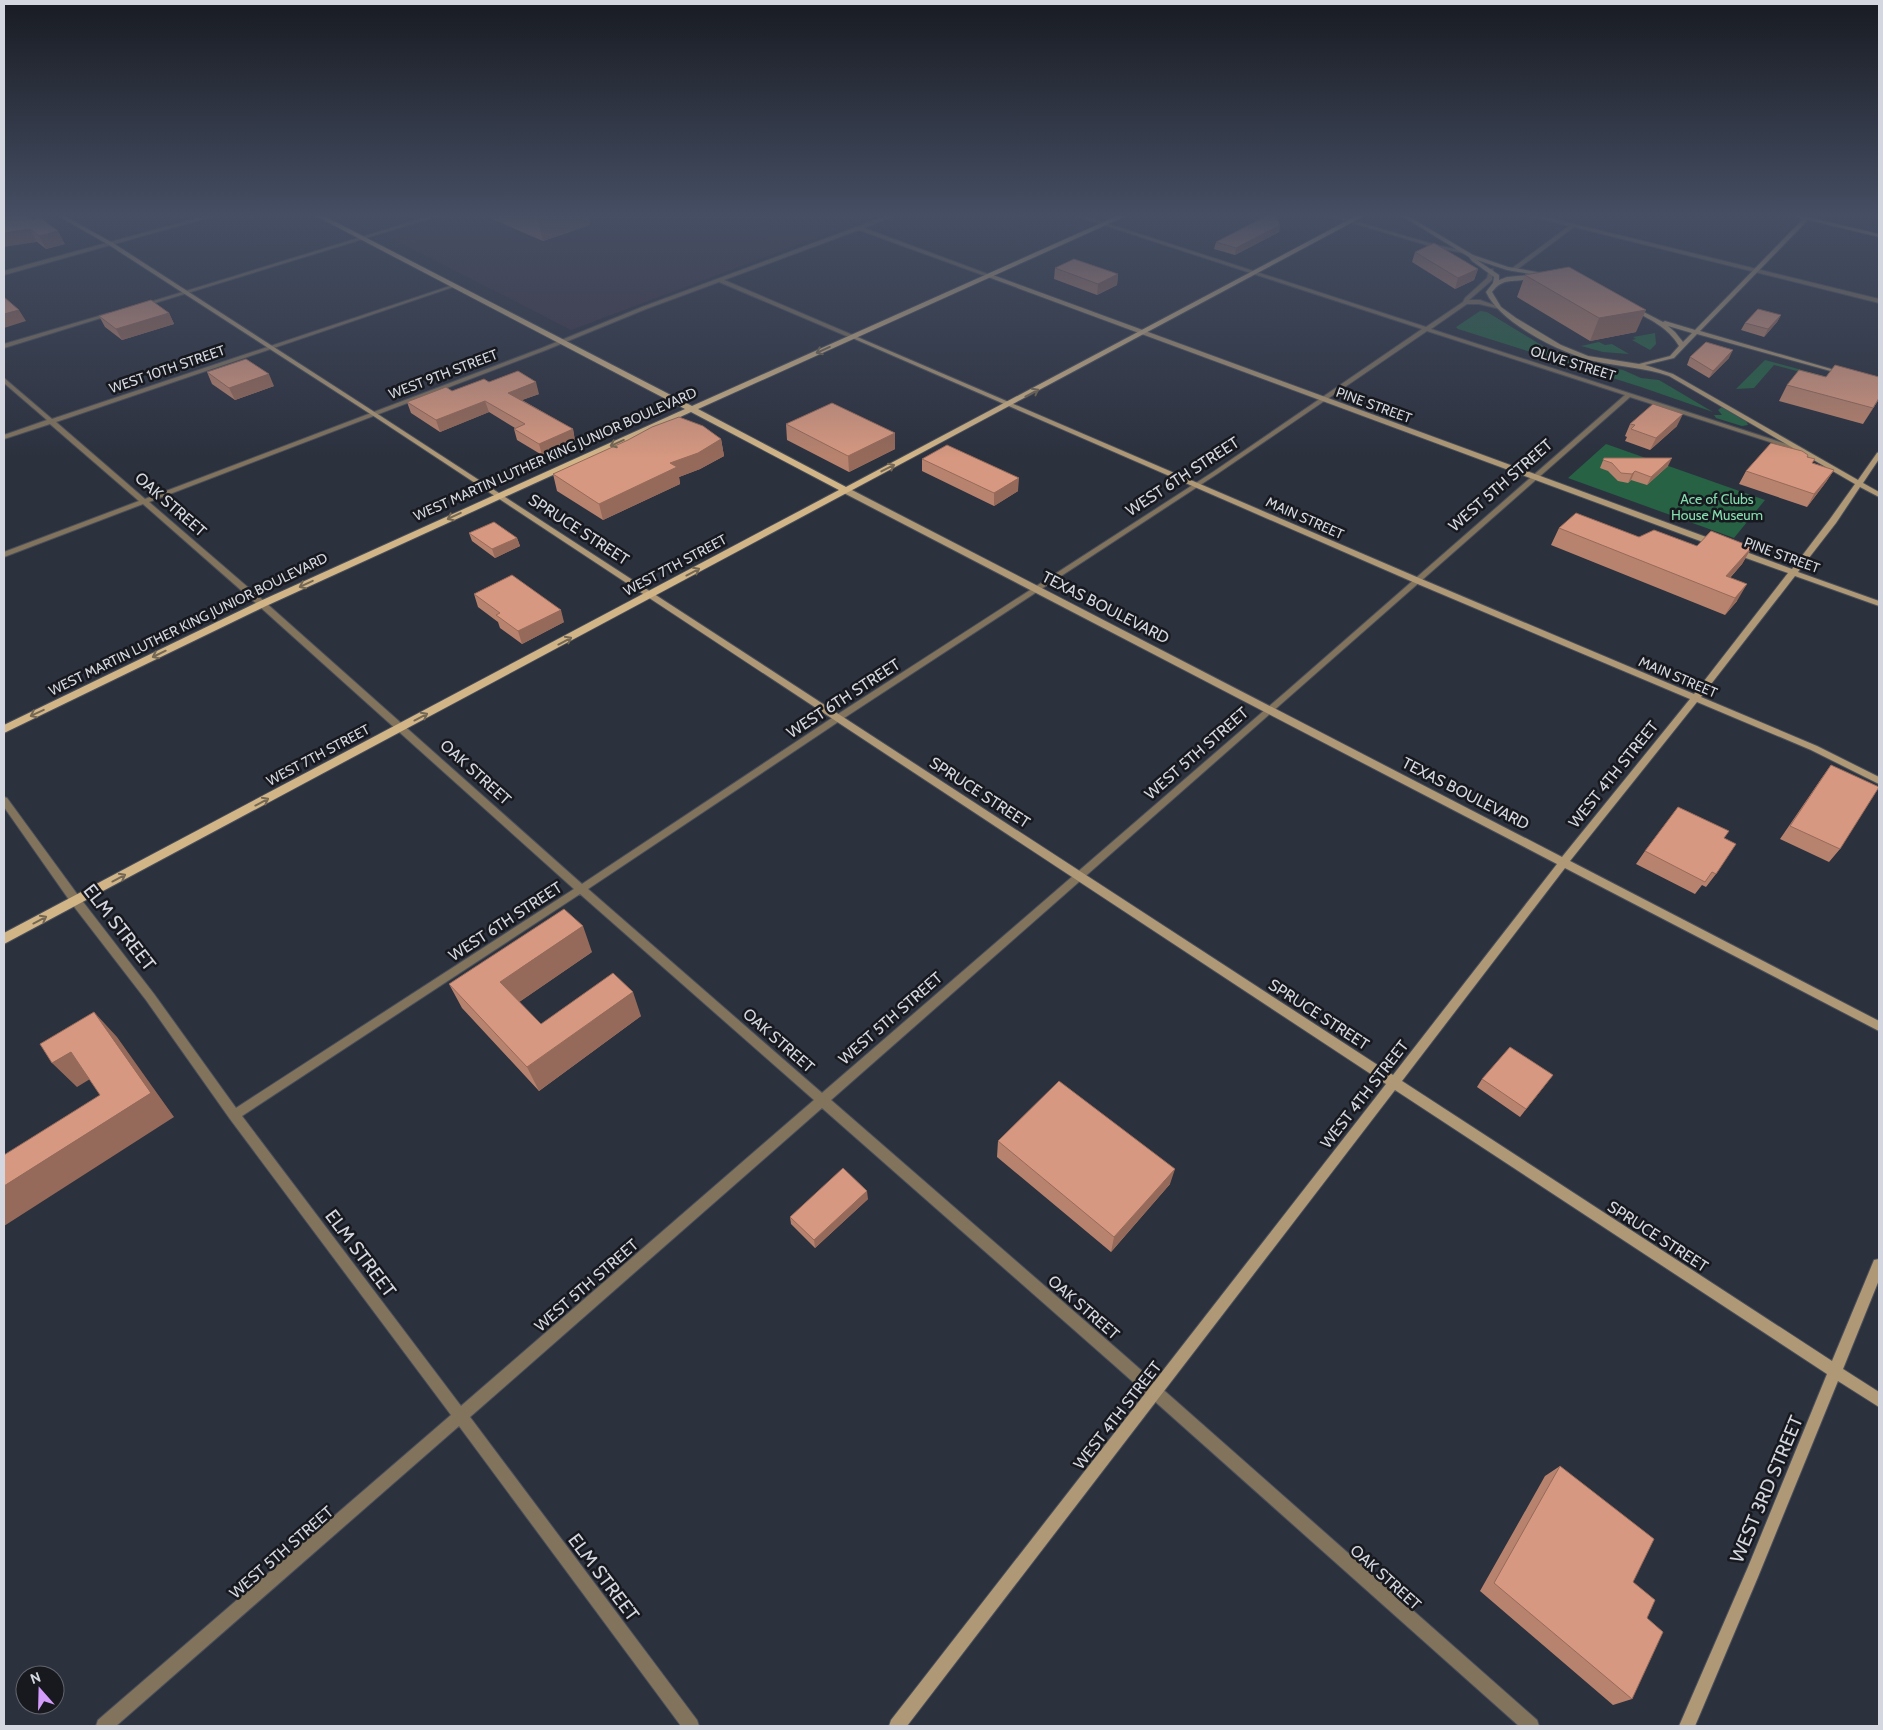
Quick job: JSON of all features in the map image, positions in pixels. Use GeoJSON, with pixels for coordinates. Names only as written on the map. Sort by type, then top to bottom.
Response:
{"type":"FeatureCollection","features":[{"type":"Feature","properties":{"kind":"main road","name":"TEXAS BOULEVARD"},"geometry":{"type":"LineString","coordinates":[[473,297],[845,490]]}},
{"type":"Feature","properties":{"kind":"main road","name":"WEST MARTIN LUTHER KING JUNIOR BOULEVARD"},"geometry":{"type":"LineString","coordinates":[[4,729],[262,604],[943,297]]}},
{"type":"Feature","properties":{"kind":"main road","name":"WEST 7TH STREET"},"geometry":{"type":"LineString","coordinates":[[4,939],[1211,297]]}},
{"type":"Feature","properties":{"kind":"street"},"geometry":{"type":"LineString","coordinates":[[129,309],[169,297]]}},
{"type":"Feature","properties":{"kind":"street","name":"SPRUCE STREET"},"geometry":{"type":"LineString","coordinates":[[192,297],[1879,1400]]}},
{"type":"Feature","properties":{"kind":"street","name":"WEST 10TH STREET"},"geometry":{"type":"LineString","coordinates":[[4,437],[420,297]]}},
{"type":"Feature","properties":{"kind":"street","name":"WEST 9TH STREET"},"geometry":{"type":"LineString","coordinates":[[4,555],[677,297]]}},
{"type":"Feature","properties":{"kind":"street","name":"MAIN STREET"},"geometry":{"type":"LineString","coordinates":[[759,297],[1416,580],[1814,748],[1879,781]]}},
{"type":"Feature","properties":{"kind":"street","name":"PINE STREET"},"geometry":{"type":"LineString","coordinates":[[1045,297],[1879,604]]}},
{"type":"Feature","properties":{"kind":"street","name":"OLIVE STREET"},"geometry":{"type":"LineString","coordinates":[[1326,297],[1804,451]]}},
{"type":"Feature","properties":{"kind":"street","name":"WEST 6TH STREET"},"geometry":{"type":"LineString","coordinates":[[234,1115],[581,889],[838,718],[943,652],[1036,589],[1197,485],[1429,329],[1466,302],[1469,297]]}},
{"type":"Feature","properties":{"kind":"street"},"geometry":{"type":"LineString","coordinates":[[1492,297],[1498,308]]}},
{"type":"Feature","properties":{"kind":"street"},"geometry":{"type":"LineString","coordinates":[[1673,363],[1682,346],[1728,297]]}},
{"type":"Feature","properties":{"kind":"street"},"geometry":{"type":"LineString","coordinates":[[1862,297],[1879,301]]}},
{"type":"Feature","properties":{"kind":"street"},"geometry":{"type":"LineString","coordinates":[[1466,302],[1483,302],[1498,308],[1511,318],[1566,351],[1608,362],[1634,364],[1666,372],[1879,495]]}},
{"type":"Feature","properties":{"kind":"street"},"geometry":{"type":"LineString","coordinates":[[1625,304],[1670,330],[1682,346]]}},
{"type":"Feature","properties":{"kind":"street"},"geometry":{"type":"LineString","coordinates":[[4,346],[120,312]]}},
{"type":"Feature","properties":{"kind":"street"},"geometry":{"type":"LineString","coordinates":[[1654,320],[1852,376]]}},
{"type":"Feature","properties":{"kind":"street"},"geometry":{"type":"LineString","coordinates":[[1634,364],[1653,362],[1673,363]]}},
{"type":"Feature","properties":{"kind":"street"},"geometry":{"type":"LineString","coordinates":[[1673,363],[1685,379],[1710,396]]}},
{"type":"Feature","properties":{"kind":"street","name":"OAK STREET"},"geometry":{"type":"LineString","coordinates":[[4,380],[50,422],[262,604],[581,889],[1156,1393],[1531,1726]]}},
{"type":"Feature","properties":{"kind":"street","name":"WEST 5TH STREET"},"geometry":{"type":"LineString","coordinates":[[104,1726],[1079,877],[1630,394]]}},
{"type":"Feature","properties":{"kind":"street","name":"WEST 4TH STREET"},"geometry":{"type":"LineString","coordinates":[[897,1726],[1156,1393],[1564,862],[1696,698],[1860,484],[1879,454]]}},
{"type":"Feature","properties":{"kind":"street","name":"TEXAS BOULEVARD"},"geometry":{"type":"LineString","coordinates":[[845,490],[1879,1026]]}},
{"type":"Feature","properties":{"kind":"street","name":"ELM STREET"},"geometry":{"type":"LineString","coordinates":[[4,800],[76,901],[150,997],[234,1115],[691,1726]]}},
{"type":"Feature","properties":{"kind":"street","name":"WEST 3RD STREET"},"geometry":{"type":"LineString","coordinates":[[1687,1726],[1879,1265]]}},
{"type":"Feature","properties":{"kind":"shaded area"},"geometry":{"type":"Polygon","coordinates":[[[506,297],[659,297],[571,330],[506,297]]]}},
{"type":"Feature","properties":{"kind":"green space"},"geometry":{"type":"Polygon","coordinates":[[[1480,311],[1487,312],[1556,354],[1586,363],[1623,370],[1641,378],[1659,380],[1713,412],[1456,327],[1480,311]]]}},
{"type":"Feature","properties":{"kind":"green space"},"geometry":{"type":"Polygon","coordinates":[[[1655,333],[1656,344],[1650,350],[1632,340],[1636,339],[1633,337],[1655,333]]]}},
{"type":"Feature","properties":{"kind":"green space"},"geometry":{"type":"Polygon","coordinates":[[[1599,342],[1605,345],[1612,344],[1629,354],[1603,352],[1581,346],[1599,342]]]}},
{"type":"Feature","properties":{"kind":"green space"},"geometry":{"type":"Polygon","coordinates":[[[1765,360],[1879,391],[1879,393],[1774,365],[1754,388],[1736,389],[1765,360]]]}},
{"type":"Feature","properties":{"kind":"green space"},"geometry":{"type":"Polygon","coordinates":[[[1722,407],[1746,421],[1748,425],[1742,426],[1716,418],[1714,415],[1722,415],[1718,410],[1722,407]]]}},
{"type":"Feature","properties":{"kind":"green space","name":"Ace of Clubs House Museum"},"geometry":{"type":"Polygon","coordinates":[[[1606,444],[1765,500],[1734,538],[1568,478],[1606,444]]]}},
{"type":"Feature","properties":{"kind":"building"},"geometry":{"type":"Polygon","coordinates":[[[4,297],[19,310],[4,314],[4,297]]]}},
{"type":"Feature","properties":{"kind":"building"},"geometry":{"type":"Polygon","coordinates":[[[1562,297],[1622,297],[1646,310],[1599,318],[1562,297]]]}},
{"type":"Feature","properties":{"kind":"building"},"geometry":{"type":"Polygon","coordinates":[[[151,300],[169,313],[116,329],[99,316],[151,300]]]}},
{"type":"Feature","properties":{"kind":"building"},"geometry":{"type":"Polygon","coordinates":[[[1758,309],[1781,315],[1768,329],[1745,323],[1758,309]]]}},
{"type":"Feature","properties":{"kind":"building"},"geometry":{"type":"Polygon","coordinates":[[[1706,342],[1733,350],[1713,371],[1690,357],[1706,342]]]}},
{"type":"Feature","properties":{"kind":"building"},"geometry":{"type":"Polygon","coordinates":[[[246,359],[269,374],[229,388],[207,372],[246,359]]]}},
{"type":"Feature","properties":{"kind":"building"},"geometry":{"type":"Polygon","coordinates":[[[1835,365],[1879,377],[1879,398],[1873,408],[1787,385],[1799,370],[1826,377],[1835,365]]]}},
{"type":"Feature","properties":{"kind":"building"},"geometry":{"type":"Polygon","coordinates":[[[518,371],[536,382],[508,393],[573,429],[539,444],[514,429],[525,424],[485,401],[436,420],[407,402],[446,387],[452,391],[484,379],[489,382],[518,371]]]}},
{"type":"Feature","properties":{"kind":"building"},"geometry":{"type":"Polygon","coordinates":[[[832,403],[895,433],[848,456],[786,424],[832,403]]]}},
{"type":"Feature","properties":{"kind":"building"},"geometry":{"type":"Polygon","coordinates":[[[1653,404],[1683,414],[1656,438],[1631,429],[1635,425],[1630,424],[1653,404]]]}},
{"type":"Feature","properties":{"kind":"building"},"geometry":{"type":"Polygon","coordinates":[[[679,417],[703,426],[721,439],[698,453],[670,463],[677,467],[599,504],[553,474],[652,427],[679,417]]]}},
{"type":"Feature","properties":{"kind":"building"},"geometry":{"type":"Polygon","coordinates":[[[1771,443],[1802,451],[1808,455],[1807,457],[1815,459],[1812,463],[1834,470],[1814,494],[1746,471],[1771,443]]]}},
{"type":"Feature","properties":{"kind":"building"},"geometry":{"type":"Polygon","coordinates":[[[947,445],[1019,478],[994,493],[922,459],[947,445]]]}},
{"type":"Feature","properties":{"kind":"building"},"geometry":{"type":"Polygon","coordinates":[[[1604,458],[1672,458],[1651,477],[1635,471],[1632,474],[1621,473],[1612,463],[1603,460],[1604,458]]]}},
{"type":"Feature","properties":{"kind":"building"},"geometry":{"type":"Polygon","coordinates":[[[1576,513],[1639,537],[1654,530],[1697,546],[1711,531],[1752,547],[1726,576],[1747,584],[1735,598],[1559,528],[1576,513]]]}},
{"type":"Feature","properties":{"kind":"building"},"geometry":{"type":"Polygon","coordinates":[[[494,522],[517,538],[492,549],[469,533],[494,522]]]}},
{"type":"Feature","properties":{"kind":"building"},"geometry":{"type":"Polygon","coordinates":[[[512,575],[561,610],[518,631],[496,615],[500,613],[474,594],[512,575]]]}},
{"type":"Feature","properties":{"kind":"building"},"geometry":{"type":"Polygon","coordinates":[[[1831,765],[1879,787],[1840,849],[1790,826],[1831,765]]]}},
{"type":"Feature","properties":{"kind":"building"},"geometry":{"type":"Polygon","coordinates":[[[1678,807],[1729,831],[1724,838],[1736,844],[1716,874],[1712,872],[1705,882],[1645,851],[1678,807]]]}},
{"type":"Feature","properties":{"kind":"building"},"geometry":{"type":"Polygon","coordinates":[[[564,909],[583,926],[500,982],[541,1024],[613,973],[633,992],[527,1067],[449,984],[564,909]]]}},
{"type":"Feature","properties":{"kind":"building"},"geometry":{"type":"Polygon","coordinates":[[[94,1012],[151,1093],[4,1186],[4,1155],[100,1095],[71,1052],[52,1063],[40,1044],[94,1012]]]}},
{"type":"Feature","properties":{"kind":"building"},"geometry":{"type":"Polygon","coordinates":[[[1510,1047],[1553,1075],[1526,1109],[1482,1079],[1510,1047]]]}},
{"type":"Feature","properties":{"kind":"building"},"geometry":{"type":"Polygon","coordinates":[[[1059,1081],[1175,1169],[1114,1237],[998,1141],[1059,1081]]]}},
{"type":"Feature","properties":{"kind":"building"},"geometry":{"type":"Polygon","coordinates":[[[843,1168],[867,1191],[814,1240],[790,1217],[843,1168]]]}},
{"type":"Feature","properties":{"kind":"building"},"geometry":{"type":"Polygon","coordinates":[[[1560,1466],[1654,1539],[1633,1582],[1655,1600],[1647,1618],[1663,1632],[1632,1699],[1494,1583],[1560,1466]]]}}]}
